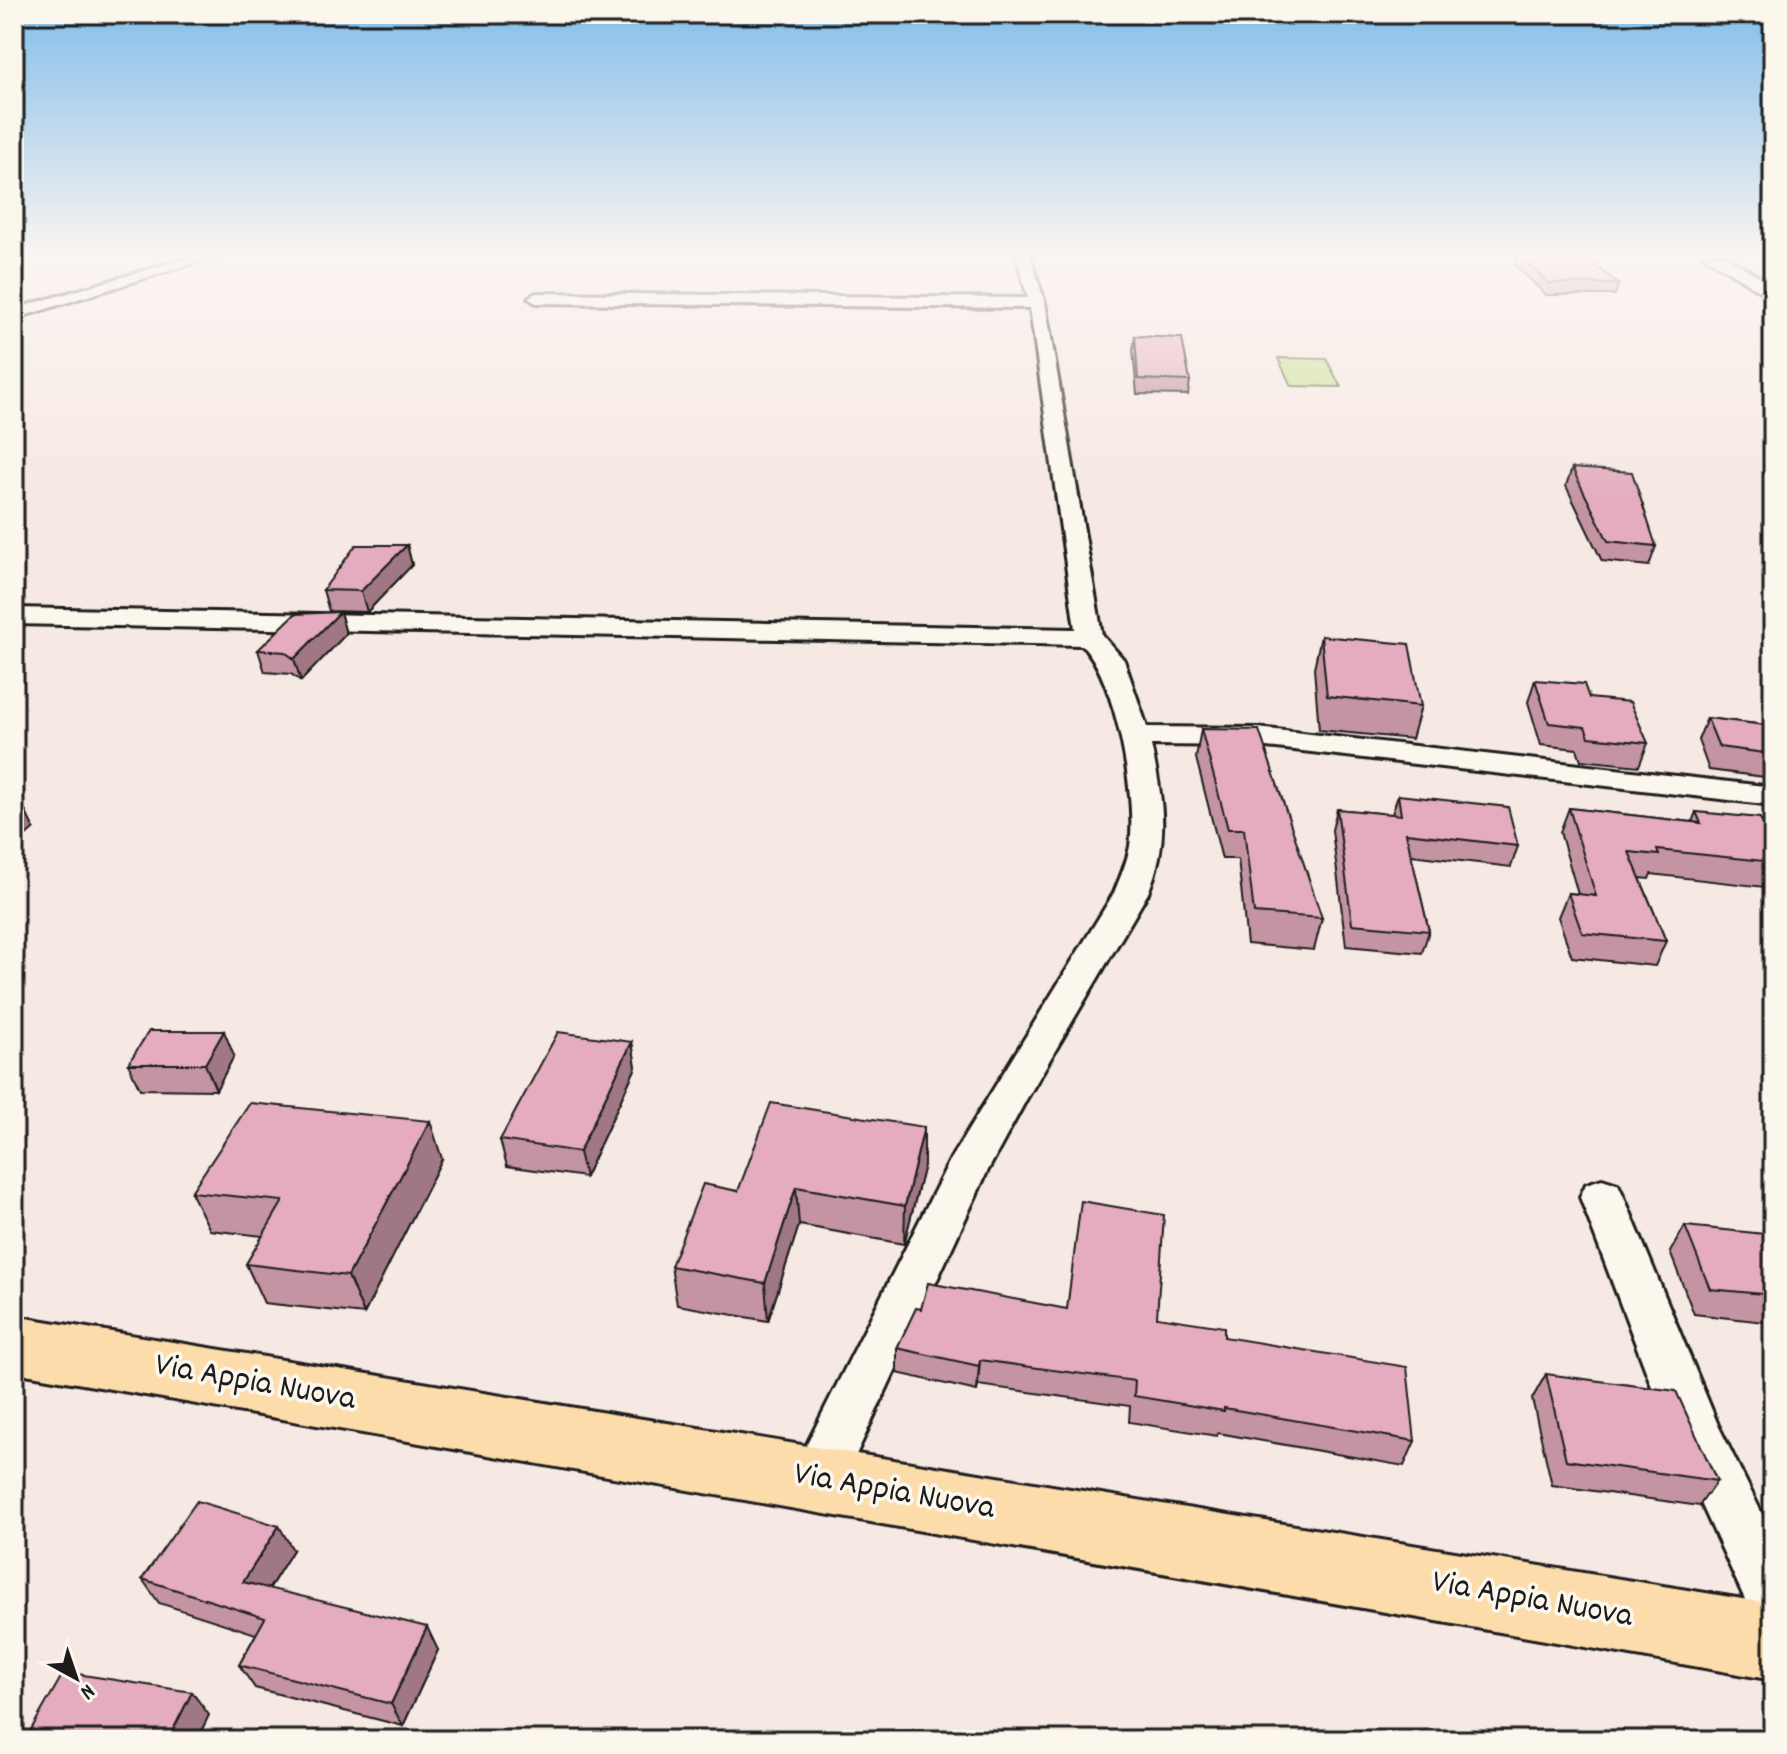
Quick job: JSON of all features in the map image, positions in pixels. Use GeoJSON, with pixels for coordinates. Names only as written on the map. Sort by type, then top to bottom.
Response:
{"type":"FeatureCollection","features":[{"type":"Feature","properties":{"kind":"main road","name":"Via Appia Nuova"},"geometry":{"type":"LineString","coordinates":[[14,1344],[1773,1642]]}},
{"type":"Feature","properties":{"kind":"street"},"geometry":{"type":"LineString","coordinates":[[817,1480],[966,1170],[1138,877],[1144,859],[1148,823],[1133,736],[1113,666],[1089,637],[1042,338]]}},
{"type":"Feature","properties":{"kind":"street"},"geometry":{"type":"LineString","coordinates":[[14,616],[1089,637]]}},
{"type":"Feature","properties":{"kind":"street"},"geometry":{"type":"LineString","coordinates":[[1133,736],[1258,737],[1773,796]]}},
{"type":"Feature","properties":{"kind":"street"},"geometry":{"type":"LineString","coordinates":[[1602,1197],[1697,1437],[1773,1597]]}},
{"type":"Feature","properties":{"kind":"green space"},"geometry":{"type":"Polygon","coordinates":[[[1278,358],[1326,359],[1341,387],[1291,386],[1278,358]]]}},
{"type":"Feature","properties":{"kind":"building"},"geometry":{"type":"Polygon","coordinates":[[[1135,338],[1182,338],[1190,381],[1138,379],[1135,338]]]}},
{"type":"Feature","properties":{"kind":"building"},"geometry":{"type":"Polygon","coordinates":[[[1572,468],[1632,472],[1656,546],[1608,541],[1572,468]]]}},
{"type":"Feature","properties":{"kind":"building"},"geometry":{"type":"Polygon","coordinates":[[[356,545],[407,545],[361,591],[323,590],[356,545]]]}},
{"type":"Feature","properties":{"kind":"building"},"geometry":{"type":"Polygon","coordinates":[[[340,612],[294,659],[285,652],[258,650],[295,614],[340,612]]]}},
{"type":"Feature","properties":{"kind":"building"},"geometry":{"type":"Polygon","coordinates":[[[1321,636],[1409,644],[1421,706],[1327,696],[1321,636]]]}},
{"type":"Feature","properties":{"kind":"building"},"geometry":{"type":"Polygon","coordinates":[[[1535,680],[1584,684],[1589,698],[1630,702],[1648,743],[1589,737],[1585,727],[1549,723],[1535,680]]]}},
{"type":"Feature","properties":{"kind":"building"},"geometry":{"type":"Polygon","coordinates":[[[1707,718],[1773,726],[1773,754],[1719,747],[1707,718]]]}},
{"type":"Feature","properties":{"kind":"building"},"geometry":{"type":"Polygon","coordinates":[[[1201,729],[1259,730],[1322,918],[1254,913],[1244,829],[1228,829],[1201,729]]]}},
{"type":"Feature","properties":{"kind":"building"},"geometry":{"type":"Polygon","coordinates":[[[1398,795],[1508,807],[1518,846],[1406,833],[1429,931],[1352,924],[1337,809],[1401,815],[1398,795]]]}},
{"type":"Feature","properties":{"kind":"building"},"geometry":{"type":"Polygon","coordinates":[[[1569,808],[1701,823],[1696,812],[1760,818],[1767,832],[1773,832],[1773,862],[1657,850],[1659,855],[1629,852],[1666,941],[1582,933],[1568,893],[1596,896],[1569,808]]]}},
{"type":"Feature","properties":{"kind":"building"},"geometry":{"type":"Polygon","coordinates":[[[149,1031],[224,1031],[205,1064],[128,1064],[149,1031]]]}},
{"type":"Feature","properties":{"kind":"building"},"geometry":{"type":"Polygon","coordinates":[[[558,1032],[632,1042],[579,1152],[500,1140],[558,1032]]]}},
{"type":"Feature","properties":{"kind":"building"},"geometry":{"type":"Polygon","coordinates":[[[250,1103],[430,1121],[348,1276],[246,1264],[283,1201],[191,1192],[250,1103]]]}},
{"type":"Feature","properties":{"kind":"building"},"geometry":{"type":"Polygon","coordinates":[[[771,1103],[924,1127],[905,1206],[796,1187],[765,1283],[671,1266],[703,1184],[738,1191],[771,1103]]]}},
{"type":"Feature","properties":{"kind":"building"},"geometry":{"type":"Polygon","coordinates":[[[1081,1201],[1164,1215],[1157,1317],[1224,1327],[1224,1337],[1407,1367],[1415,1441],[1134,1396],[1135,1381],[980,1360],[979,1366],[897,1348],[916,1308],[921,1309],[928,1283],[1067,1309],[1081,1201]]]}},
{"type":"Feature","properties":{"kind":"building"},"geometry":{"type":"Polygon","coordinates":[[[1685,1226],[1765,1234],[1773,1252],[1773,1295],[1710,1289],[1685,1226]]]}},
{"type":"Feature","properties":{"kind":"building"},"geometry":{"type":"Polygon","coordinates":[[[1546,1374],[1676,1391],[1717,1481],[1566,1460],[1546,1374]]]}},
{"type":"Feature","properties":{"kind":"building"},"geometry":{"type":"Polygon","coordinates":[[[197,1501],[279,1526],[243,1582],[427,1627],[391,1704],[239,1665],[265,1618],[142,1579],[197,1501]]]}},
{"type":"Feature","properties":{"kind":"building"},"geometry":{"type":"Polygon","coordinates":[[[64,1672],[192,1692],[168,1740],[25,1740],[64,1672]]]}}]}
